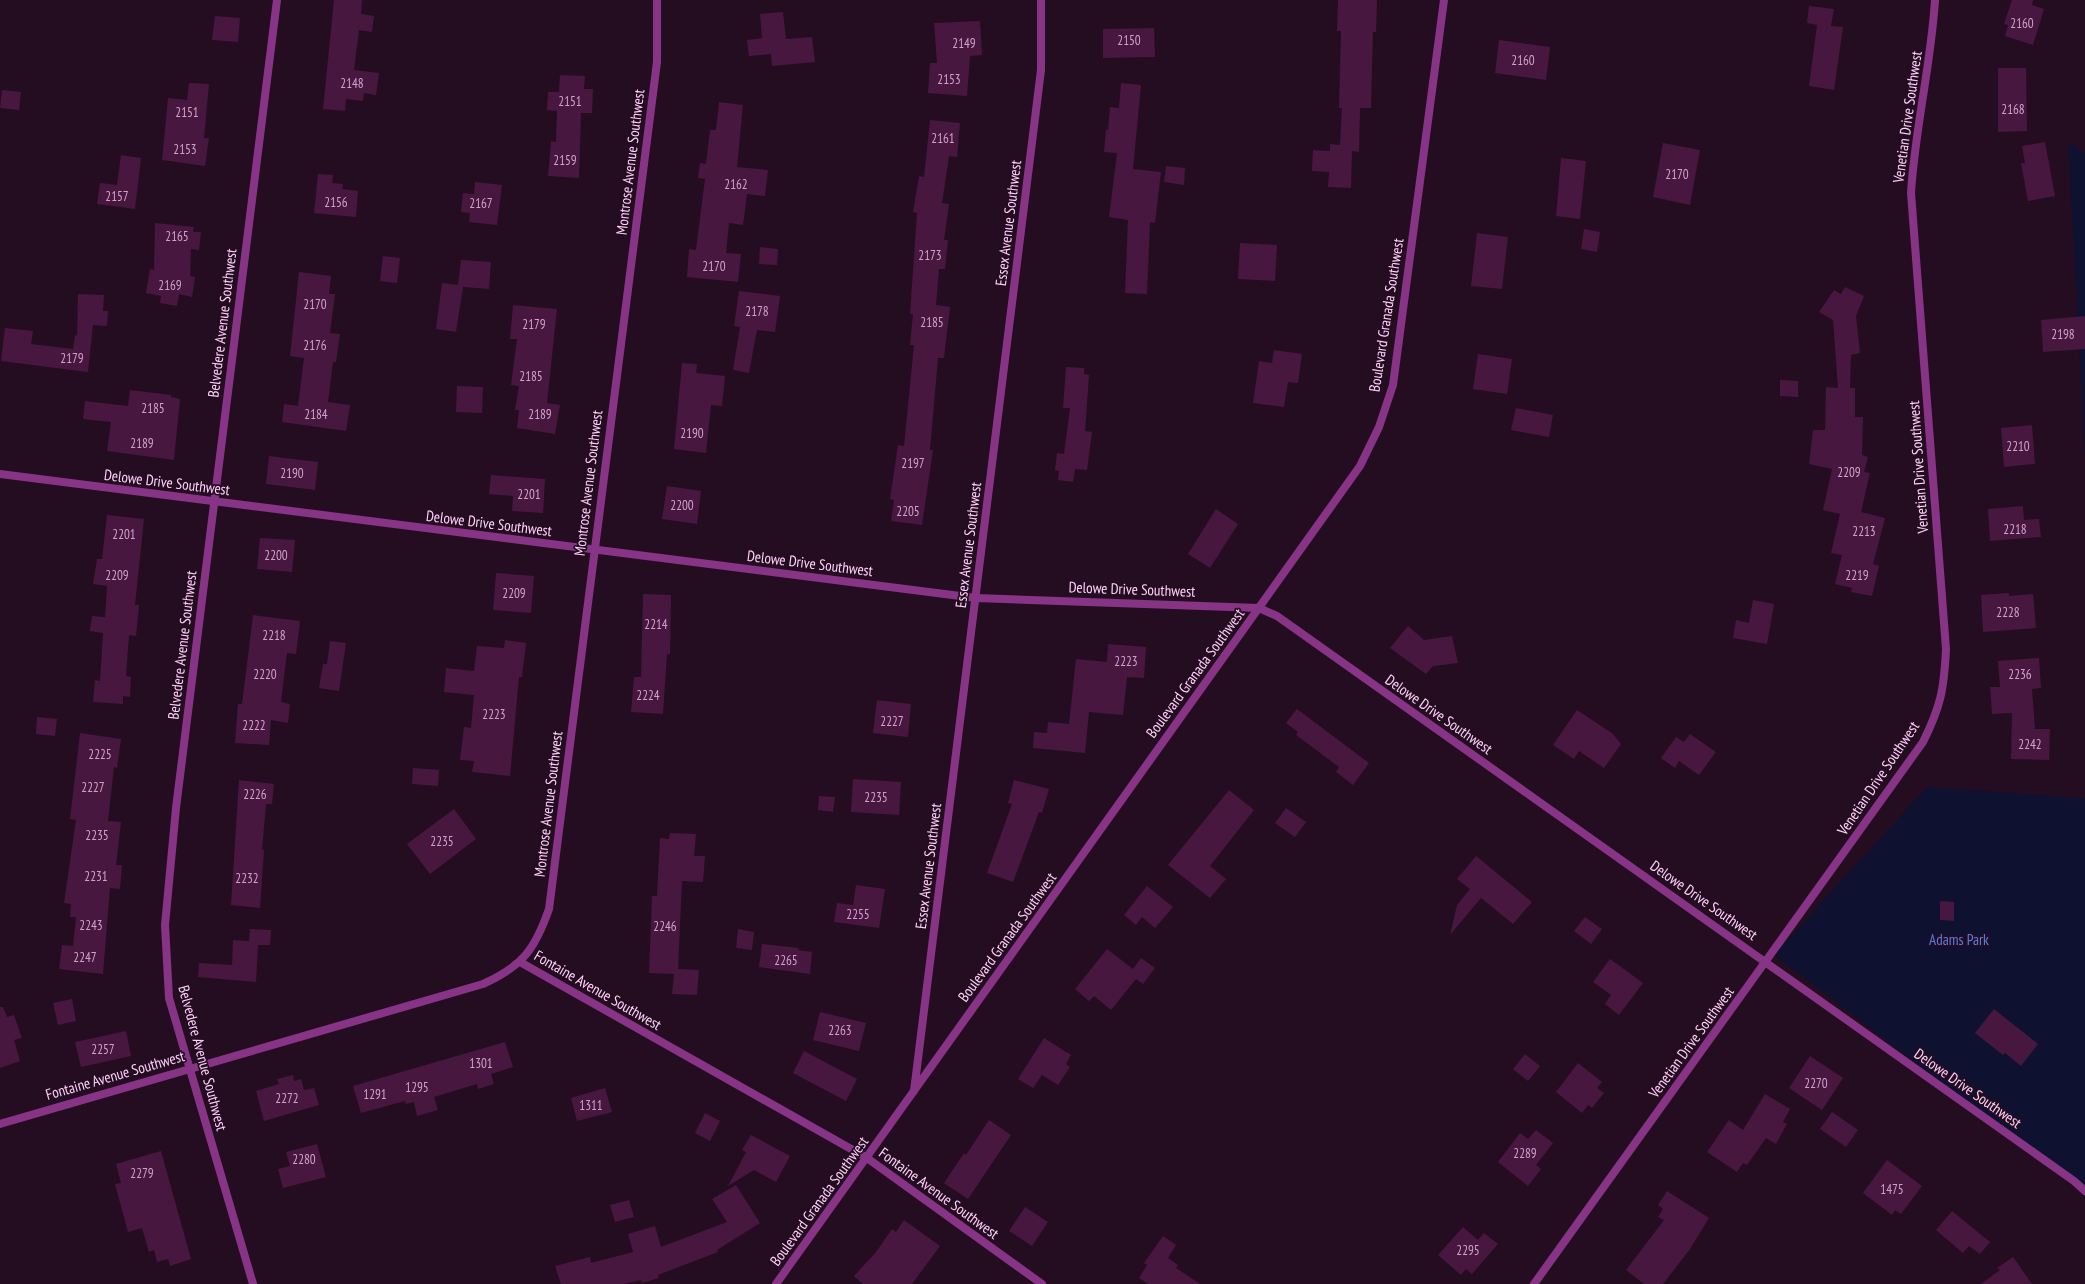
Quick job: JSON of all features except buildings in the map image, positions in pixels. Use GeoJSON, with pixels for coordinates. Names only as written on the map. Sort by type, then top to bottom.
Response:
{"type":"FeatureCollection","features":[{"type":"Feature","properties":{"kind":"street","name":"Belvedere Avenue Southwest"},"geometry":{"type":"LineString","coordinates":[[253,1284],[169,998],[165,925],[176,808],[277,0]]}},
{"type":"Feature","properties":{"kind":"street","name":"Montrose Avenue Southwest"},"geometry":{"type":"LineString","coordinates":[[520,962],[539,937],[549,909],[657,62],[657,0]]}},
{"type":"Feature","properties":{"kind":"street","name":"Essex Avenue Southwest"},"geometry":{"type":"LineString","coordinates":[[914,1092],[1041,70],[1041,0]]}},
{"type":"Feature","properties":{"kind":"street","name":"Boulevard Granada Southwest"},"geometry":{"type":"LineString","coordinates":[[776,1284],[1360,466],[1379,427],[1393,385],[1444,0]]}},
{"type":"Feature","properties":{"kind":"street","name":"Venetian Drive Southwest"},"geometry":{"type":"LineString","coordinates":[[1534,1284],[1922,742],[1936,714],[1944,684],[1946,649],[1911,193],[1913,157],[1934,26],[1935,0]]}},
{"type":"Feature","properties":{"kind":"street","name":"Delowe Drive Southwest"},"geometry":{"type":"LineString","coordinates":[[0,474],[976,598],[1259,608],[1283,621],[1766,961],[2074,1181],[2085,1191]]}},
{"type":"Feature","properties":{"kind":"street","name":"Fontaine Avenue Southwest"},"geometry":{"type":"LineString","coordinates":[[0,1124],[483,984],[502,976],[520,962],[866,1158],[1042,1284]]}},
{"type":"Feature","properties":{"kind":"green space"},"geometry":{"type":"Polygon","coordinates":[[[2068,142],[2085,153],[2085,456],[2068,142]]]}},
{"type":"Feature","properties":{"kind":"green space","name":"Adams Park"},"geometry":{"type":"Polygon","coordinates":[[[1927,787],[2085,798],[2085,1192],[1774,955],[1927,787]]]}}]}
